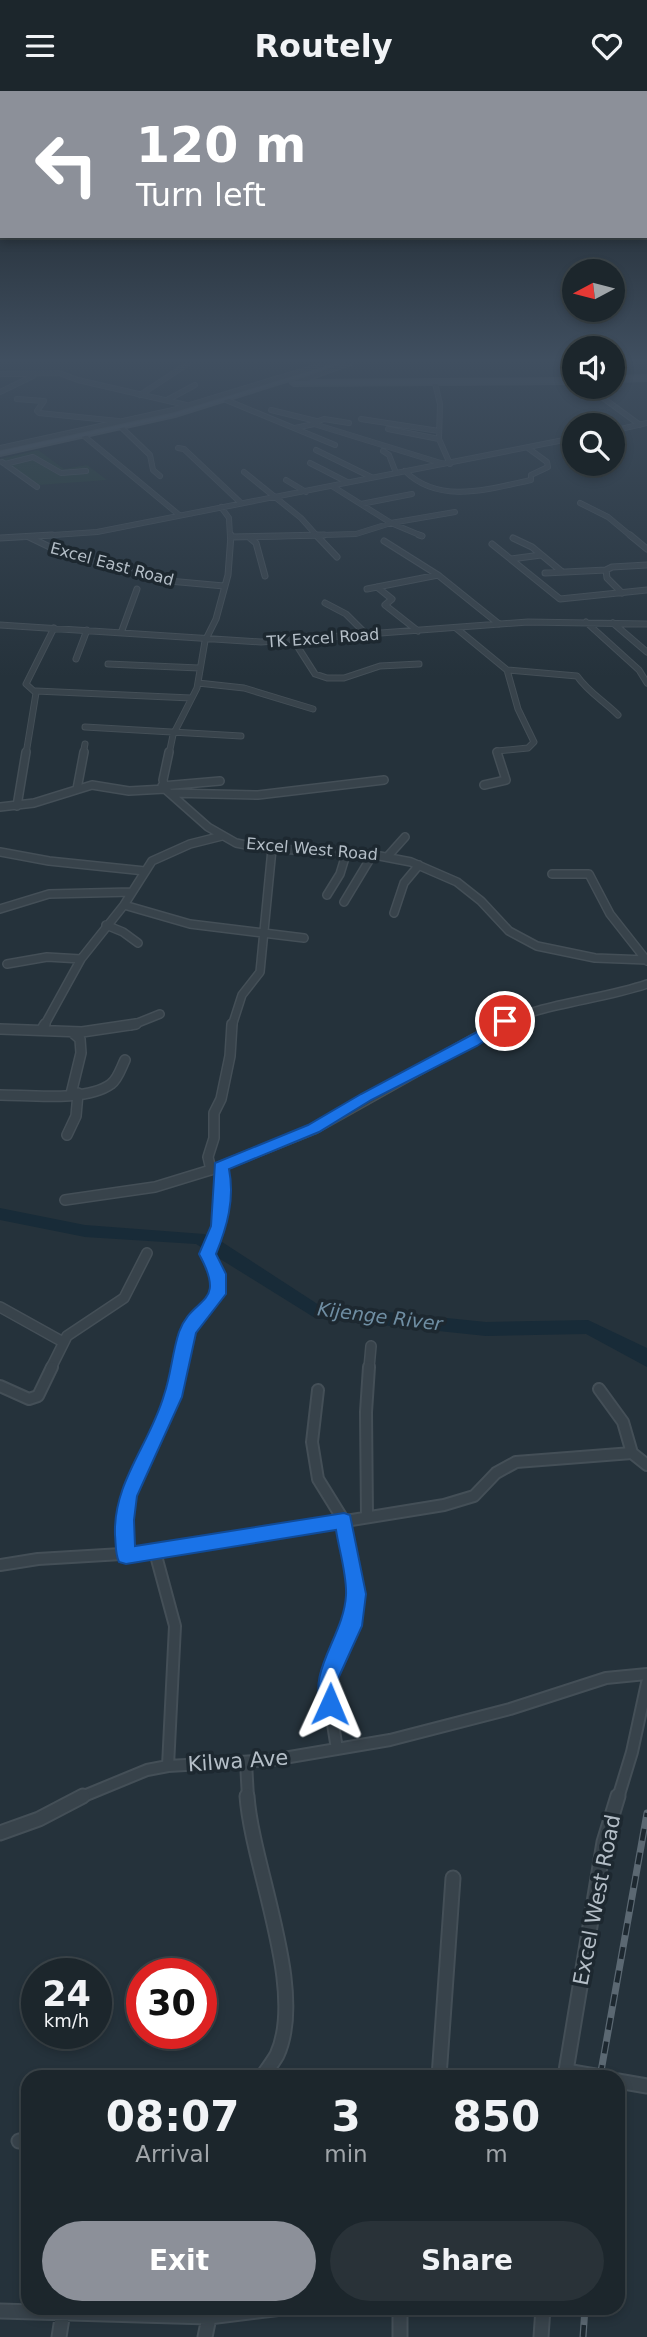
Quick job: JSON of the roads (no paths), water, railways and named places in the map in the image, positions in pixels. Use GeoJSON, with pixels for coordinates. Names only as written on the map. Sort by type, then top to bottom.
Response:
{"type":"FeatureCollection","features":[{"type":"Feature","properties":{"kind":"street"},"geometry":{"type":"LineString","coordinates":[[9,468],[37,487]]}},
{"type":"Feature","properties":{"kind":"street"},"geometry":{"type":"LineString","coordinates":[[52,468],[61,473],[86,471]]}},
{"type":"Feature","properties":{"kind":"street"},"geometry":{"type":"LineString","coordinates":[[122,468],[178,514]]}},
{"type":"Feature","properties":{"kind":"street"},"geometry":{"type":"LineString","coordinates":[[153,468],[160,476]]}},
{"type":"Feature","properties":{"kind":"street"},"geometry":{"type":"LineString","coordinates":[[204,468],[241,503]]}},
{"type":"Feature","properties":{"kind":"street"},"geometry":{"type":"LineString","coordinates":[[319,468],[347,482]]}},
{"type":"Feature","properties":{"kind":"street"},"geometry":{"type":"LineString","coordinates":[[352,468],[371,477]]}},
{"type":"Feature","properties":{"kind":"street"},"geometry":{"type":"LineString","coordinates":[[394,468],[396,473]]}},
{"type":"Feature","properties":{"kind":"street"},"geometry":{"type":"LineString","coordinates":[[0,538],[97,532],[424,468]]}},
{"type":"Feature","properties":{"kind":"street"},"geometry":{"type":"LineString","coordinates":[[404,471],[426,487],[445,491],[478,491],[531,480],[531,475],[546,468]]}},
{"type":"Feature","properties":{"kind":"street"},"geometry":{"type":"LineString","coordinates":[[244,473],[278,498],[319,536],[337,557]]}},
{"type":"Feature","properties":{"kind":"street"},"geometry":{"type":"LineString","coordinates":[[286,480],[306,492]]}},
{"type":"Feature","properties":{"kind":"street"},"geometry":{"type":"LineString","coordinates":[[332,486],[391,523],[422,535]]}},
{"type":"Feature","properties":{"kind":"street"},"geometry":{"type":"LineString","coordinates":[[361,504],[412,494]]}},
{"type":"Feature","properties":{"kind":"street"},"geometry":{"type":"LineString","coordinates":[[580,503],[614,521],[647,549]]}},
{"type":"Feature","properties":{"kind":"street"},"geometry":{"type":"LineString","coordinates":[[165,789],[174,730],[198,683],[205,641],[216,619],[228,575],[230,521],[221,507]]}},
{"type":"Feature","properties":{"kind":"street"},"geometry":{"type":"LineString","coordinates":[[231,537],[360,533],[391,523],[455,512]]}},
{"type":"Feature","properties":{"kind":"street","name":"Excel East Road"},"geometry":{"type":"LineString","coordinates":[[29,537],[56,550],[158,580],[224,586]]}},
{"type":"Feature","properties":{"kind":"street"},"geometry":{"type":"LineString","coordinates":[[250,538],[256,543],[265,576]]}},
{"type":"Feature","properties":{"kind":"street"},"geometry":{"type":"LineString","coordinates":[[513,538],[561,571]]}},
{"type":"Feature","properties":{"kind":"street"},"geometry":{"type":"LineString","coordinates":[[384,541],[438,575],[499,624]]}},
{"type":"Feature","properties":{"kind":"street"},"geometry":{"type":"LineString","coordinates":[[492,544],[560,599],[647,590]]}},
{"type":"Feature","properties":{"kind":"street"},"geometry":{"type":"LineString","coordinates":[[511,559],[541,555]]}},
{"type":"Feature","properties":{"kind":"street"},"geometry":{"type":"LineString","coordinates":[[545,573],[647,565]]}},
{"type":"Feature","properties":{"kind":"street"},"geometry":{"type":"LineString","coordinates":[[606,570],[607,578],[622,593]]}},
{"type":"Feature","properties":{"kind":"street"},"geometry":{"type":"LineString","coordinates":[[367,589],[438,575]]}},
{"type":"Feature","properties":{"kind":"street"},"geometry":{"type":"LineString","coordinates":[[377,587],[392,599],[385,605],[418,631]]}},
{"type":"Feature","properties":{"kind":"street"},"geometry":{"type":"LineString","coordinates":[[121,633],[137,589]]}},
{"type":"Feature","properties":{"kind":"street"},"geometry":{"type":"LineString","coordinates":[[325,603],[345,614],[367,635]]}},
{"type":"Feature","properties":{"kind":"street"},"geometry":{"type":"LineString","coordinates":[[586,622],[639,670],[647,683]]}},
{"type":"Feature","properties":{"kind":"street"},"geometry":{"type":"LineString","coordinates":[[613,623],[647,652]]}},
{"type":"Feature","properties":{"kind":"street","name":"TK Excel Road"},"geometry":{"type":"LineString","coordinates":[[0,625],[205,641],[294,641],[499,624],[647,624]]}},
{"type":"Feature","properties":{"kind":"street"},"geometry":{"type":"LineString","coordinates":[[54,628],[26,684],[36,691],[191,698]]}},
{"type":"Feature","properties":{"kind":"street"},"geometry":{"type":"LineString","coordinates":[[456,628],[506,670],[518,709],[534,743],[527,748],[497,751],[506,780],[484,785]]}},
{"type":"Feature","properties":{"kind":"street"},"geometry":{"type":"LineString","coordinates":[[76,659],[87,630]]}},
{"type":"Feature","properties":{"kind":"street"},"geometry":{"type":"LineString","coordinates":[[294,641],[315,674],[327,678],[344,678],[380,666],[419,664]]}},
{"type":"Feature","properties":{"kind":"street"},"geometry":{"type":"LineString","coordinates":[[108,664],[199,668]]}},
{"type":"Feature","properties":{"kind":"street"},"geometry":{"type":"LineString","coordinates":[[506,670],[577,676],[587,690],[602,698],[618,715]]}},
{"type":"Feature","properties":{"kind":"street"},"geometry":{"type":"LineString","coordinates":[[198,683],[244,688],[313,709]]}},
{"type":"Feature","properties":{"kind":"street"},"geometry":{"type":"LineString","coordinates":[[18,806],[36,691]]}},
{"type":"Feature","properties":{"kind":"street"},"geometry":{"type":"LineString","coordinates":[[85,727],[174,730],[241,736]]}},
{"type":"Feature","properties":{"kind":"street"},"geometry":{"type":"LineString","coordinates":[[77,789],[86,744]]}},
{"type":"Feature","properties":{"kind":"street"},"geometry":{"type":"LineString","coordinates":[[165,789],[245,795],[384,781]]}},
{"type":"Feature","properties":{"kind":"street"},"geometry":{"type":"LineString","coordinates":[[0,807],[18,806],[101,785],[129,791],[220,782]]}},
{"type":"Feature","properties":{"kind":"street","name":"Excel West Road"},"geometry":{"type":"LineString","coordinates":[[165,789],[222,836],[248,846],[388,856],[419,865],[469,891],[508,931],[521,940],[591,957],[647,960]]}},
{"type":"Feature","properties":{"kind":"street"},"geometry":{"type":"LineString","coordinates":[[42,1029],[81,959],[124,905],[152,861],[170,852],[222,836]]}},
{"type":"Feature","properties":{"kind":"street"},"geometry":{"type":"LineString","coordinates":[[388,856],[404,837]]}},
{"type":"Feature","properties":{"kind":"street"},"geometry":{"type":"LineString","coordinates":[[211,1170],[208,1157],[214,1138],[214,1113],[221,1099],[230,1056],[232,1022],[242,995],[260,972],[268,912],[272,849]]}},
{"type":"Feature","properties":{"kind":"street"},"geometry":{"type":"LineString","coordinates":[[327,895],[340,874],[347,851]]}},
{"type":"Feature","properties":{"kind":"street"},"geometry":{"type":"LineString","coordinates":[[0,852],[49,861],[145,871]]}},
{"type":"Feature","properties":{"kind":"street"},"geometry":{"type":"LineString","coordinates":[[344,902],[373,854]]}},
{"type":"Feature","properties":{"kind":"street"},"geometry":{"type":"LineString","coordinates":[[394,913],[404,883],[419,865]]}},
{"type":"Feature","properties":{"kind":"street"},"geometry":{"type":"LineString","coordinates":[[552,874],[589,874],[610,914],[647,960]]}},
{"type":"Feature","properties":{"kind":"street"},"geometry":{"type":"LineString","coordinates":[[0,909],[49,894],[132,892]]}},
{"type":"Feature","properties":{"kind":"street"},"geometry":{"type":"LineString","coordinates":[[124,905],[174,919],[304,938]]}},
{"type":"Feature","properties":{"kind":"street"},"geometry":{"type":"LineString","coordinates":[[106,925],[123,932],[138,943]]}},
{"type":"Feature","properties":{"kind":"street"},"geometry":{"type":"LineString","coordinates":[[7,964],[47,957],[81,959]]}},
{"type":"Feature","properties":{"kind":"street"},"geometry":{"type":"LineString","coordinates":[[65,1200],[143,1189],[221,1167],[314,1129],[514,1017],[615,995],[647,984]]}},
{"type":"Feature","properties":{"kind":"street"},"geometry":{"type":"LineString","coordinates":[[0,1029],[112,1031],[146,1022],[160,1014]]}},
{"type":"Feature","properties":{"kind":"street"},"geometry":{"type":"LineString","coordinates":[[67,1135],[79,1105],[74,1094],[82,1053],[79,1036],[72,1031]]}},
{"type":"Feature","properties":{"kind":"street"},"geometry":{"type":"LineString","coordinates":[[0,1095],[74,1094],[110,1084],[125,1060]]}},
{"type":"Feature","properties":{"kind":"street"},"geometry":{"type":"LineString","coordinates":[[126,1556],[124,1520],[128,1496],[173,1397],[188,1331],[214,1301],[219,1289],[218,1274],[208,1258],[219,1226],[224,1183],[221,1167]]}},
{"type":"Feature","properties":{"kind":"street"},"geometry":{"type":"LineString","coordinates":[[0,1386],[22,1397],[36,1398],[43,1389],[63,1342],[72,1331],[124,1298],[147,1253]]}},
{"type":"Feature","properties":{"kind":"street"},"geometry":{"type":"LineString","coordinates":[[0,1307],[63,1342]]}},
{"type":"Feature","properties":{"kind":"street"},"geometry":{"type":"LineString","coordinates":[[367,1517],[366,1412],[371,1346]]}},
{"type":"Feature","properties":{"kind":"street"},"geometry":{"type":"LineString","coordinates":[[599,1389],[623,1422],[632,1453],[647,1465]]}},
{"type":"Feature","properties":{"kind":"street"},"geometry":{"type":"LineString","coordinates":[[318,1390],[312,1441],[318,1479],[344,1521],[356,1594],[351,1626],[327,1681],[337,1749]]}},
{"type":"Feature","properties":{"kind":"street"},"geometry":{"type":"LineString","coordinates":[[0,1565],[56,1557],[126,1556],[155,1552],[465,1500],[474,1496],[496,1473],[516,1462],[632,1453]]}},
{"type":"Feature","properties":{"kind":"street"},"geometry":{"type":"LineString","coordinates":[[155,1552],[174,1626],[168,1766]]}},
{"type":"Feature","properties":{"kind":"street","name":"Kilwa Ave"},"geometry":{"type":"LineString","coordinates":[[0,1833],[39,1819],[126,1777],[168,1766],[246,1762],[390,1739],[510,1709],[606,1678],[647,1674]]}},
{"type":"Feature","properties":{"kind":"street","name":"Excel West Road"},"geometry":{"type":"LineString","coordinates":[[567,2070],[604,1842],[632,1752],[647,1683]]}},
{"type":"Feature","properties":{"kind":"street"},"geometry":{"type":"LineString","coordinates":[[246,1762],[250,1827],[286,1988],[285,2024],[268,2070]]}},
{"type":"Feature","properties":{"kind":"street"},"geometry":{"type":"LineString","coordinates":[[439,2070],[453,1878]]}},
{"type":"Feature","properties":{"kind":"street"},"geometry":{"type":"LineString","coordinates":[[625,2082],[647,2086]]}},
{"type":"Feature","properties":{"kind":"street"},"geometry":{"type":"LineString","coordinates":[[0,2311],[21,2311]]}},
{"type":"Feature","properties":{"kind":"street"},"geometry":{"type":"LineString","coordinates":[[59,2337],[63,2315]]}},
{"type":"Feature","properties":{"kind":"street"},"geometry":{"type":"LineString","coordinates":[[205,2337],[210,2315]]}},
{"type":"Feature","properties":{"kind":"street"},"geometry":{"type":"LineString","coordinates":[[400,2315],[400,2337]]}},
{"type":"Feature","properties":{"kind":"street"},"geometry":{"type":"LineString","coordinates":[[541,2337],[543,2315]]}},
{"type":"Feature","properties":{"kind":"waterway","name":"Kijenge River"},"geometry":{"type":"LineString","coordinates":[[0,1214],[85,1231],[198,1238],[213,1244],[315,1311],[486,1329],[588,1327],[641,1353],[647,1360]]}},
{"type":"Feature","properties":{"kind":"railway"},"geometry":{"type":"LineString","coordinates":[[601,2070],[647,1813]]}},
{"type":"Feature","properties":{"kind":"railway"},"geometry":{"type":"LineString","coordinates":[[583,2337],[585,2315]]}}]}
